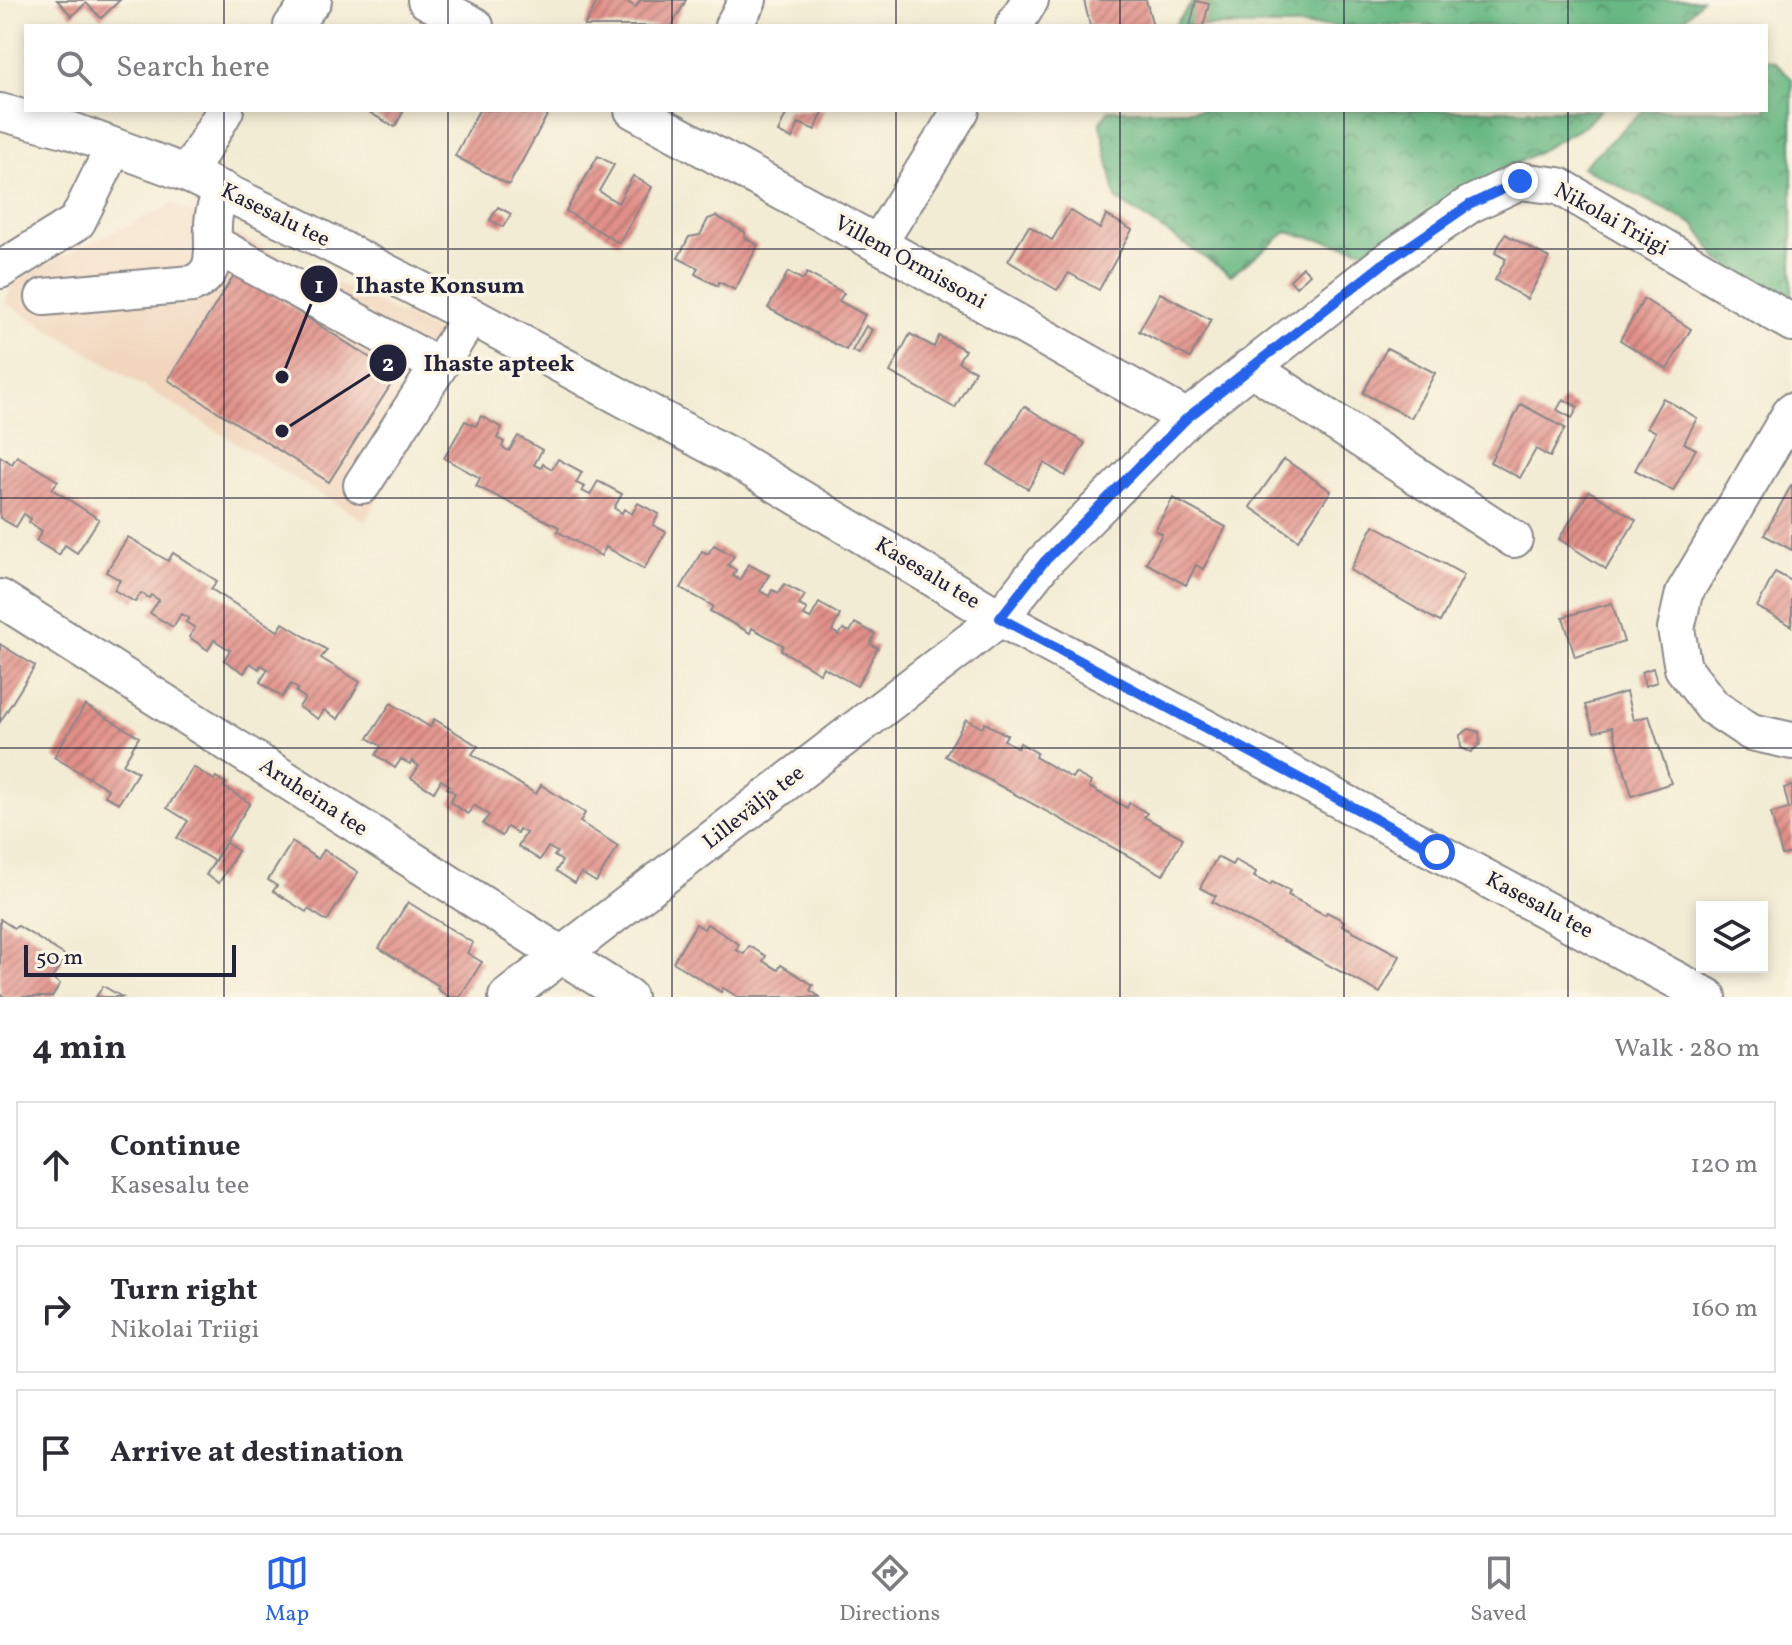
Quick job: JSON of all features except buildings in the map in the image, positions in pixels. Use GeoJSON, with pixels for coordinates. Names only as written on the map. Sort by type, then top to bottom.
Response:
{"type":"FeatureCollection","features":[{"type":"Feature","properties":{"kind":"street"},"geometry":{"type":"LineString","coordinates":[[294,24],[313,0]]}},
{"type":"Feature","properties":{"kind":"street"},"geometry":{"type":"LineString","coordinates":[[426,0],[471,24]]}},
{"type":"Feature","properties":{"kind":"street"},"geometry":{"type":"LineString","coordinates":[[734,24],[748,0]]}},
{"type":"Feature","properties":{"kind":"street"},"geometry":{"type":"LineString","coordinates":[[1015,24],[1030,0]]}},
{"type":"Feature","properties":{"kind":"street","name":"Kasesalu tee"},"geometry":{"type":"LineString","coordinates":[[0,112],[72,131],[188,174],[471,316],[730,456],[1000,618],[1708,997]]}},
{"type":"Feature","properties":{"kind":"street"},"geometry":{"type":"LineString","coordinates":[[188,174],[224,112]]}},
{"type":"Feature","properties":{"kind":"street","name":"Villem Ormissoni"},"geometry":{"type":"LineString","coordinates":[[642,112],[677,120],[878,244],[1187,418]]}},
{"type":"Feature","properties":{"kind":"street"},"geometry":{"type":"LineString","coordinates":[[878,244],[960,112]]}},
{"type":"Feature","properties":{"kind":"street"},"geometry":{"type":"LineString","coordinates":[[0,270],[77,222],[114,147]]}},
{"type":"Feature","properties":{"kind":"street","name":"Nikolai Triigi"},"geometry":{"type":"LineString","coordinates":[[1000,618],[1044,562],[1187,418],[1383,264],[1469,205],[1520,181],[1559,186],[1792,323]]}},
{"type":"Feature","properties":{"kind":"street"},"geometry":{"type":"LineString","coordinates":[[44,297],[192,284],[203,279],[210,270],[214,215],[223,190]]}},
{"type":"Feature","properties":{"kind":"street"},"geometry":{"type":"LineString","coordinates":[[214,244],[437,365]]}},
{"type":"Feature","properties":{"kind":"street"},"geometry":{"type":"LineString","coordinates":[[362,485],[471,316]]}},
{"type":"Feature","properties":{"kind":"street"},"geometry":{"type":"LineString","coordinates":[[1250,367],[1514,539]]}},
{"type":"Feature","properties":{"kind":"street"},"geometry":{"type":"LineString","coordinates":[[1792,411],[1684,593],[1676,629],[1683,668],[1713,707],[1751,732],[1792,741]]}},
{"type":"Feature","properties":{"kind":"street","name":"Aruheina tee"},"geometry":{"type":"LineString","coordinates":[[0,598],[628,997]]}},
{"type":"Feature","properties":{"kind":"street","name":"Lillevälja tee"},"geometry":{"type":"LineString","coordinates":[[507,997],[1000,618]]}},
{"type":"Feature","properties":{"kind":"shaded area"},"geometry":{"type":"Polygon","coordinates":[[[173,204],[468,347],[365,521],[6,303],[12,283],[173,204]]]}},
{"type":"Feature","properties":{"kind":"green space"},"geometry":{"type":"Polygon","coordinates":[[[1194,0],[1702,0],[1679,24],[1176,24],[1194,0]]]}},
{"type":"Feature","properties":{"kind":"green space"},"geometry":{"type":"Polygon","coordinates":[[[1768,60],[1775,62],[1792,79],[1792,302],[1718,259],[1695,225],[1582,167],[1642,112],[1768,112],[1768,60]]]}},
{"type":"Feature","properties":{"kind":"green space"},"geometry":{"type":"Polygon","coordinates":[[[1108,112],[1598,112],[1585,126],[1467,191],[1382,254],[1287,232],[1231,275],[1116,199],[1100,123],[1108,112]]]}},
{"type":"Feature","properties":{"kind":"place","name":"Ihaste Konsum"},"geometry":{"type":"Point","coordinates":[282,377]}},
{"type":"Feature","properties":{"kind":"place","name":"Ihaste apteek"},"geometry":{"type":"Point","coordinates":[282,431]}},
{"type":"Feature","properties":{"kind":"route"},"geometry":{"type":"LineString","coordinates":[[1437,852],[1000,618],[1044,562],[1187,418],[1383,264],[1469,205],[1520,181]]}}]}
